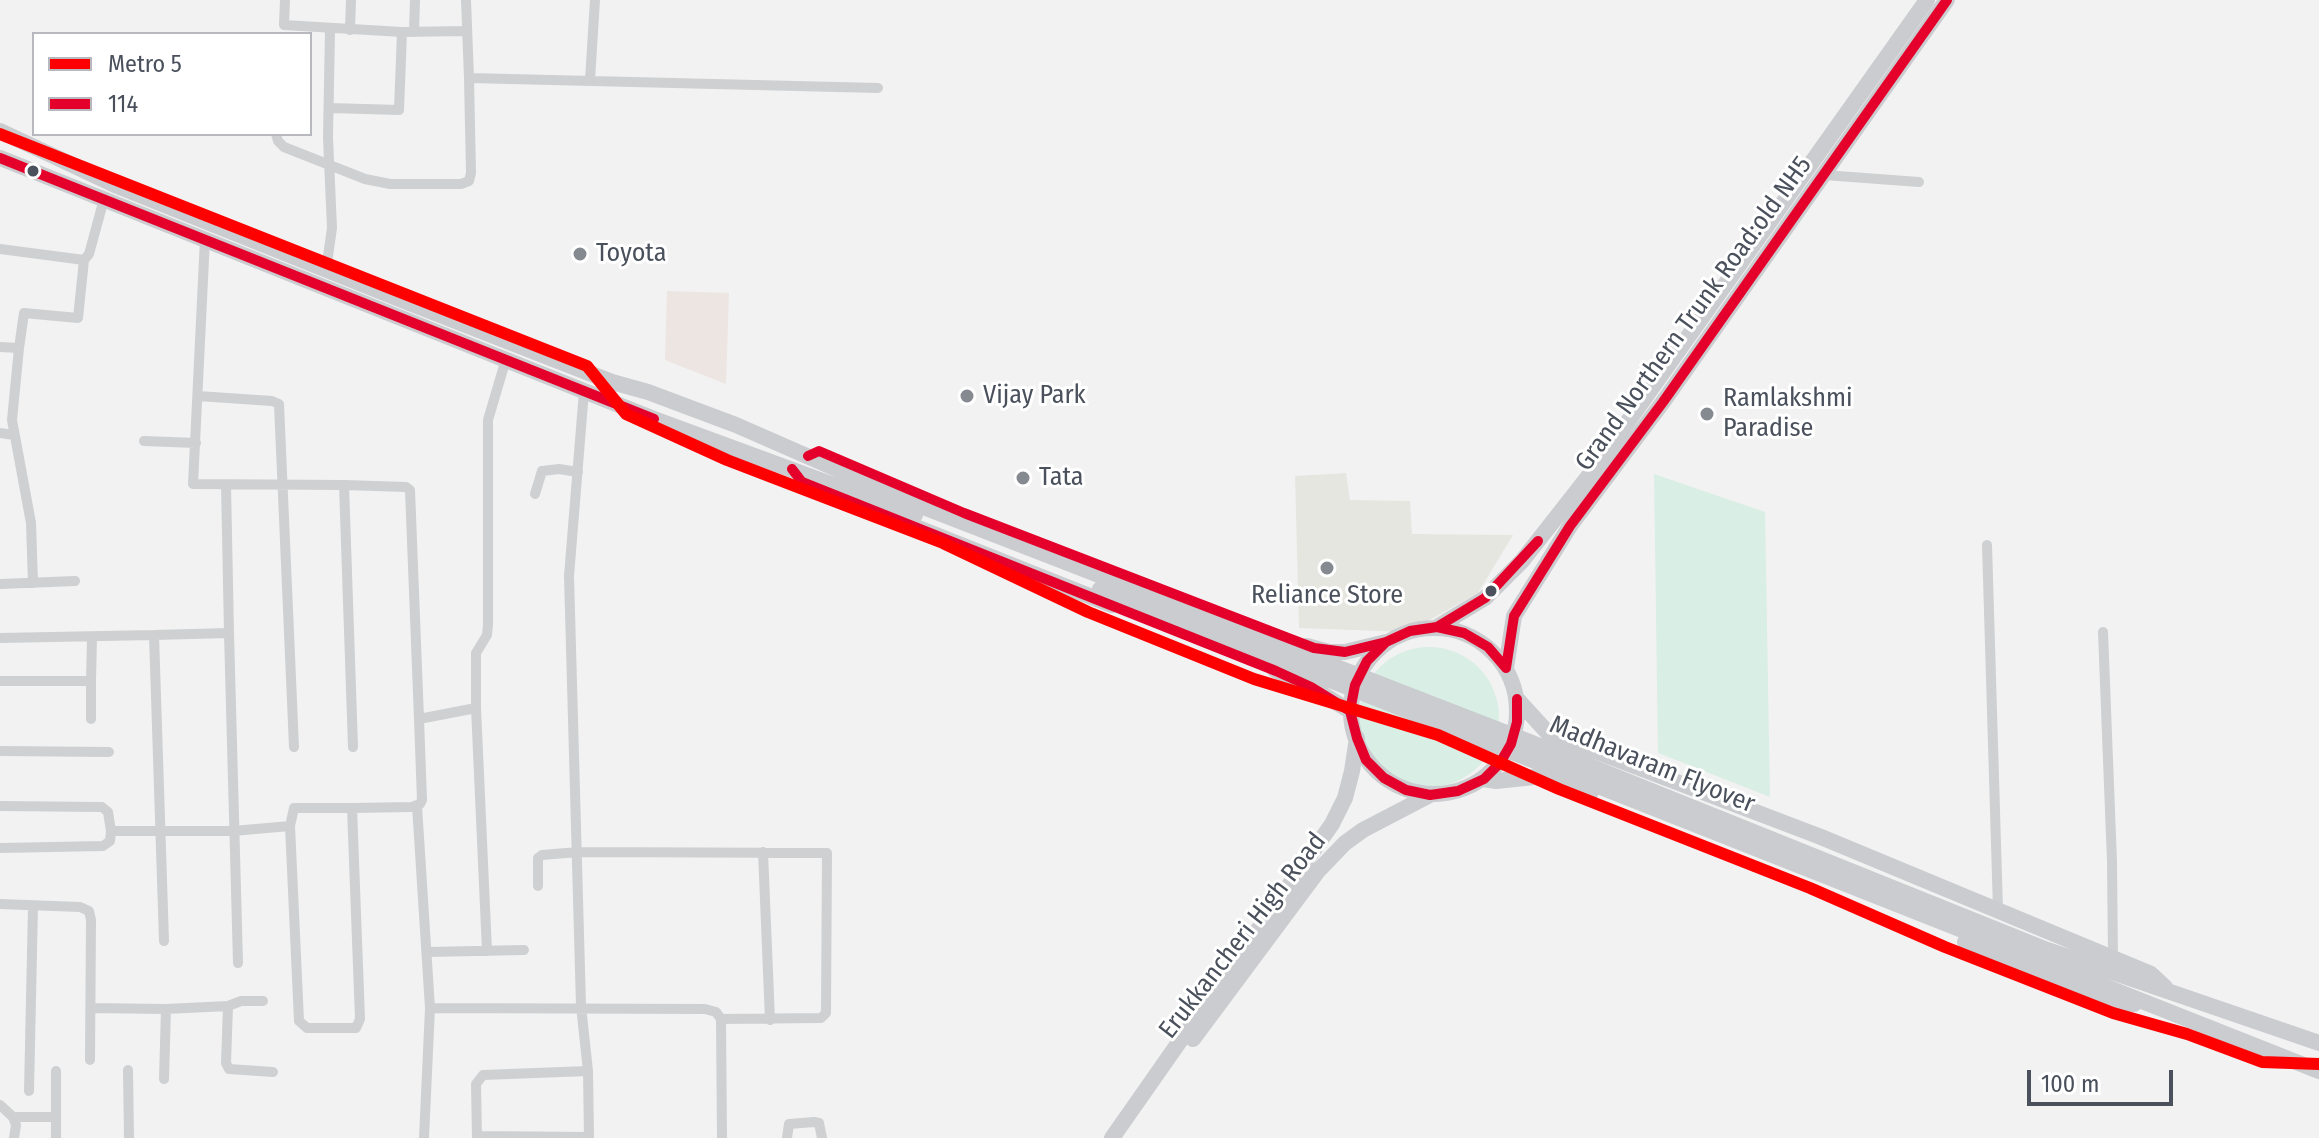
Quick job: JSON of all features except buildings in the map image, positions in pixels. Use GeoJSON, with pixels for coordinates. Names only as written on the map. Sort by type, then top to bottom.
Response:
{"type":"FeatureCollection","features":[{"type":"Feature","properties":{"kind":"main road"},"geometry":{"type":"LineString","coordinates":[[1437,627],[1485,598],[1522,561],[1595,468],[1927,0]]}},
{"type":"Feature","properties":{"kind":"main road","name":"Grand Northern Trunk Road:old NH5"},"geometry":{"type":"LineString","coordinates":[[1506,668],[1514,616],[1570,526],[1663,402],[1947,0]]}},
{"type":"Feature","properties":{"kind":"main road"},"geometry":{"type":"LineString","coordinates":[[0,131],[115,185],[326,270],[612,382],[736,425],[815,465],[819,451],[964,513],[1314,648],[1345,652],[1386,642],[1410,631],[1437,627],[1464,633],[1488,647],[1506,668],[1517,699],[1531,718],[1548,733],[1821,837],[1998,910],[2151,974],[2167,989],[2319,1043]]}},
{"type":"Feature","properties":{"kind":"main road"},"geometry":{"type":"LineString","coordinates":[[0,158],[584,391],[792,469],[802,482],[1276,671],[1311,687],[1350,711]]}},
{"type":"Feature","properties":{"kind":"main road","name":"Madhavaram Flyover"},"geometry":{"type":"LineString","coordinates":[[792,469],[815,465],[1877,897],[2048,962],[2125,987],[2167,989]]}},
{"type":"Feature","properties":{"kind":"main road"},"geometry":{"type":"LineString","coordinates":[[1386,642],[1367,661],[1355,685],[1350,711],[1366,760],[1384,778],[1406,790],[1430,795],[1458,791],[1484,779],[1500,763],[1511,744],[1517,722],[1517,699]]}},
{"type":"Feature","properties":{"kind":"main road"},"geometry":{"type":"LineString","coordinates":[[1112,1138],[1338,813],[1352,771],[1357,738]]}},
{"type":"Feature","properties":{"kind":"main road"},"geometry":{"type":"LineString","coordinates":[[1484,779],[1496,781],[1544,776],[1773,864],[2109,1002],[2148,1005]]}},
{"type":"Feature","properties":{"kind":"main road","name":"Erukkancheri High Road"},"geometry":{"type":"LineString","coordinates":[[1121,1138],[1318,871],[1360,832],[1430,795]]}},
{"type":"Feature","properties":{"kind":"main road"},"geometry":{"type":"LineString","coordinates":[[1338,813],[1360,832]]}},
{"type":"Feature","properties":{"kind":"main road","name":"Madhavaram Flyover"},"geometry":{"type":"LineString","coordinates":[[2125,987],[2148,1005],[2319,1071]]}},
{"type":"Feature","properties":{"kind":"street"},"geometry":{"type":"LineString","coordinates":[[285,0],[284,30],[465,31]]}},
{"type":"Feature","properties":{"kind":"street"},"geometry":{"type":"LineString","coordinates":[[350,30],[351,0]]}},
{"type":"Feature","properties":{"kind":"street"},"geometry":{"type":"LineString","coordinates":[[330,108],[399,110],[415,0]]}},
{"type":"Feature","properties":{"kind":"street"},"geometry":{"type":"LineString","coordinates":[[277,136],[284,147],[365,179],[390,184],[461,184],[469,181],[466,0]]}},
{"type":"Feature","properties":{"kind":"street"},"geometry":{"type":"LineString","coordinates":[[590,80],[595,0]]}},
{"type":"Feature","properties":{"kind":"street"},"geometry":{"type":"LineString","coordinates":[[326,270],[332,228],[330,30]]}},
{"type":"Feature","properties":{"kind":"street"},"geometry":{"type":"LineString","coordinates":[[469,78],[878,88]]}},
{"type":"Feature","properties":{"kind":"street"},"geometry":{"type":"LineString","coordinates":[[1824,175],[1919,182]]}},
{"type":"Feature","properties":{"kind":"street"},"geometry":{"type":"LineString","coordinates":[[33,583],[31,523],[11,408],[24,313],[78,318],[84,260],[89,254],[104,199]]}},
{"type":"Feature","properties":{"kind":"street"},"geometry":{"type":"LineString","coordinates":[[205,239],[193,484],[387,486],[410,490],[422,800],[417,806],[430,1008],[424,1138]]}},
{"type":"Feature","properties":{"kind":"street"},"geometry":{"type":"LineString","coordinates":[[0,249],[84,260]]}},
{"type":"Feature","properties":{"kind":"street"},"geometry":{"type":"LineString","coordinates":[[0,347],[19,348]]}},
{"type":"Feature","properties":{"kind":"street"},"geometry":{"type":"LineString","coordinates":[[487,951],[476,653],[487,635],[488,624],[488,420],[506,359]]}},
{"type":"Feature","properties":{"kind":"street"},"geometry":{"type":"LineString","coordinates":[[584,391],[569,576],[581,1006],[588,1071],[589,1138],[477,1137],[476,1084],[483,1075],[588,1071]]}},
{"type":"Feature","properties":{"kind":"street"},"geometry":{"type":"LineString","coordinates":[[198,396],[279,404],[294,747]]}},
{"type":"Feature","properties":{"kind":"street"},"geometry":{"type":"LineString","coordinates":[[0,433],[14,435]]}},
{"type":"Feature","properties":{"kind":"street"},"geometry":{"type":"LineString","coordinates":[[144,441],[196,443]]}},
{"type":"Feature","properties":{"kind":"street"},"geometry":{"type":"LineString","coordinates":[[535,494],[542,471],[559,469],[578,472]]}},
{"type":"Feature","properties":{"kind":"street"},"geometry":{"type":"LineString","coordinates":[[226,485],[238,963]]}},
{"type":"Feature","properties":{"kind":"street"},"geometry":{"type":"LineString","coordinates":[[344,485],[353,747]]}},
{"type":"Feature","properties":{"kind":"street"},"geometry":{"type":"LineString","coordinates":[[1987,545],[1998,910]]}},
{"type":"Feature","properties":{"kind":"street"},"geometry":{"type":"LineString","coordinates":[[0,584],[75,581]]}},
{"type":"Feature","properties":{"kind":"street"},"geometry":{"type":"LineString","coordinates":[[2103,632],[2113,959]]}},
{"type":"Feature","properties":{"kind":"street"},"geometry":{"type":"LineString","coordinates":[[0,638],[229,633]]}},
{"type":"Feature","properties":{"kind":"street"},"geometry":{"type":"LineString","coordinates":[[154,635],[164,941]]}},
{"type":"Feature","properties":{"kind":"street"},"geometry":{"type":"LineString","coordinates":[[91,719],[92,638]]}},
{"type":"Feature","properties":{"kind":"street"},"geometry":{"type":"LineString","coordinates":[[0,681],[91,681]]}},
{"type":"Feature","properties":{"kind":"street"},"geometry":{"type":"LineString","coordinates":[[419,719],[476,708]]}},
{"type":"Feature","properties":{"kind":"street"},"geometry":{"type":"LineString","coordinates":[[0,751],[109,752]]}},
{"type":"Feature","properties":{"kind":"street"},"geometry":{"type":"LineString","coordinates":[[0,806],[102,807],[108,812],[111,831],[110,841],[103,846],[0,848]]}},
{"type":"Feature","properties":{"kind":"street"},"geometry":{"type":"LineString","coordinates":[[352,808],[360,1019],[356,1028],[307,1028],[299,1021],[290,826],[294,808],[417,806]]}},
{"type":"Feature","properties":{"kind":"street"},"geometry":{"type":"LineString","coordinates":[[111,831],[233,831],[290,826]]}},
{"type":"Feature","properties":{"kind":"street"},"geometry":{"type":"LineString","coordinates":[[538,886],[538,858],[542,855],[578,852],[824,851],[828,856],[826,1013],[821,1018],[721,1019]]}},
{"type":"Feature","properties":{"kind":"street"},"geometry":{"type":"LineString","coordinates":[[763,852],[770,1020]]}},
{"type":"Feature","properties":{"kind":"street"},"geometry":{"type":"LineString","coordinates":[[0,904],[80,907],[89,911],[90,1060]]}},
{"type":"Feature","properties":{"kind":"street"},"geometry":{"type":"LineString","coordinates":[[29,1091],[33,906]]}},
{"type":"Feature","properties":{"kind":"street"},"geometry":{"type":"LineString","coordinates":[[427,952],[524,950]]}},
{"type":"Feature","properties":{"kind":"street"},"geometry":{"type":"LineString","coordinates":[[91,1008],[166,1009],[263,1001]]}},
{"type":"Feature","properties":{"kind":"street"},"geometry":{"type":"LineString","coordinates":[[228,1006],[226,1063],[229,1069],[273,1072]]}},
{"type":"Feature","properties":{"kind":"street"},"geometry":{"type":"LineString","coordinates":[[430,1008],[581,1006],[705,1009],[716,1012],[721,1019],[722,1138]]}},
{"type":"Feature","properties":{"kind":"street"},"geometry":{"type":"LineString","coordinates":[[164,1079],[166,1009]]}},
{"type":"Feature","properties":{"kind":"street"},"geometry":{"type":"LineString","coordinates":[[128,1070],[129,1138]]}},
{"type":"Feature","properties":{"kind":"street"},"geometry":{"type":"LineString","coordinates":[[56,1071],[56,1138]]}},
{"type":"Feature","properties":{"kind":"street"},"geometry":{"type":"LineString","coordinates":[[0,1105],[13,1117],[16,1125],[14,1138]]}},
{"type":"Feature","properties":{"kind":"street"},"geometry":{"type":"LineString","coordinates":[[13,1117],[56,1117]]}},
{"type":"Feature","properties":{"kind":"street"},"geometry":{"type":"LineString","coordinates":[[787,1138],[789,1124],[814,1122],[819,1123],[822,1138]]}},
{"type":"Feature","properties":{"kind":"shaded area"},"geometry":{"type":"Polygon","coordinates":[[[667,291],[729,293],[726,384],[665,360],[667,291]]]}},
{"type":"Feature","properties":{"kind":"shaded area"},"geometry":{"type":"Polygon","coordinates":[[[1346,473],[1350,500],[1410,501],[1412,534],[1513,535],[1478,593],[1408,632],[1299,628],[1295,476],[1346,473]]]}},
{"type":"Feature","properties":{"kind":"green space"},"geometry":{"type":"Polygon","coordinates":[[[1654,474],[1765,512],[1770,797],[1658,753],[1654,474]]]}},
{"type":"Feature","properties":{"kind":"green space"},"geometry":{"type":"Polygon","coordinates":[[[1429,647],[1456,652],[1479,667],[1494,690],[1499,717],[1494,744],[1479,767],[1456,782],[1429,787],[1402,782],[1379,767],[1364,744],[1359,717],[1364,690],[1379,667],[1402,652],[1429,647]]]}},
{"type":"Feature","properties":{"kind":"metro line","name":"5"},"geometry":{"type":"LineString","coordinates":[[0,134],[587,366],[626,414],[727,460],[943,543],[1088,612],[1254,679],[1438,735],[1559,789],[2113,1013],[2187,1034],[2262,1062],[2319,1064]]}},
{"type":"Feature","properties":{"kind":"transit line","name":"114"},"geometry":{"type":"LineString","coordinates":[[1506,668],[1514,616],[1570,526],[1663,402],[1947,0]]}},
{"type":"Feature","properties":{"kind":"transit line","name":"114"},"geometry":{"type":"LineString","coordinates":[[0,158],[654,419]]}},
{"type":"Feature","properties":{"kind":"transit line","name":"114"},"geometry":{"type":"LineString","coordinates":[[808,456],[819,451],[964,513],[1314,648],[1345,652],[1386,642]]}},
{"type":"Feature","properties":{"kind":"transit line","name":"114"},"geometry":{"type":"LineString","coordinates":[[792,469],[802,482],[1276,671],[1311,687],[1350,711]]}},
{"type":"Feature","properties":{"kind":"transit line","name":"114"},"geometry":{"type":"LineString","coordinates":[[1437,627],[1485,598],[1538,541]]}},
{"type":"Feature","properties":{"kind":"transit line","name":"114"},"geometry":{"type":"LineString","coordinates":[[1506,668],[1488,647],[1464,633],[1437,627],[1410,631],[1386,642],[1367,661],[1355,685],[1350,711],[1357,738],[1366,760],[1384,778],[1406,790],[1430,795],[1458,791],[1484,779],[1500,763],[1511,744],[1517,722],[1517,699]]}},
{"type":"Feature","properties":{"kind":"place","name":"Toyota"},"geometry":{"type":"Point","coordinates":[580,254]}},
{"type":"Feature","properties":{"kind":"place","name":"Vijay Park"},"geometry":{"type":"Point","coordinates":[967,396]}},
{"type":"Feature","properties":{"kind":"place","name":"Ramlakshmi Paradise"},"geometry":{"type":"Point","coordinates":[1707,414]}},
{"type":"Feature","properties":{"kind":"place","name":"Tata"},"geometry":{"type":"Point","coordinates":[1023,478]}},
{"type":"Feature","properties":{"kind":"place","name":"Reliance Store"},"geometry":{"type":"Point","coordinates":[1327,568]}}]}
